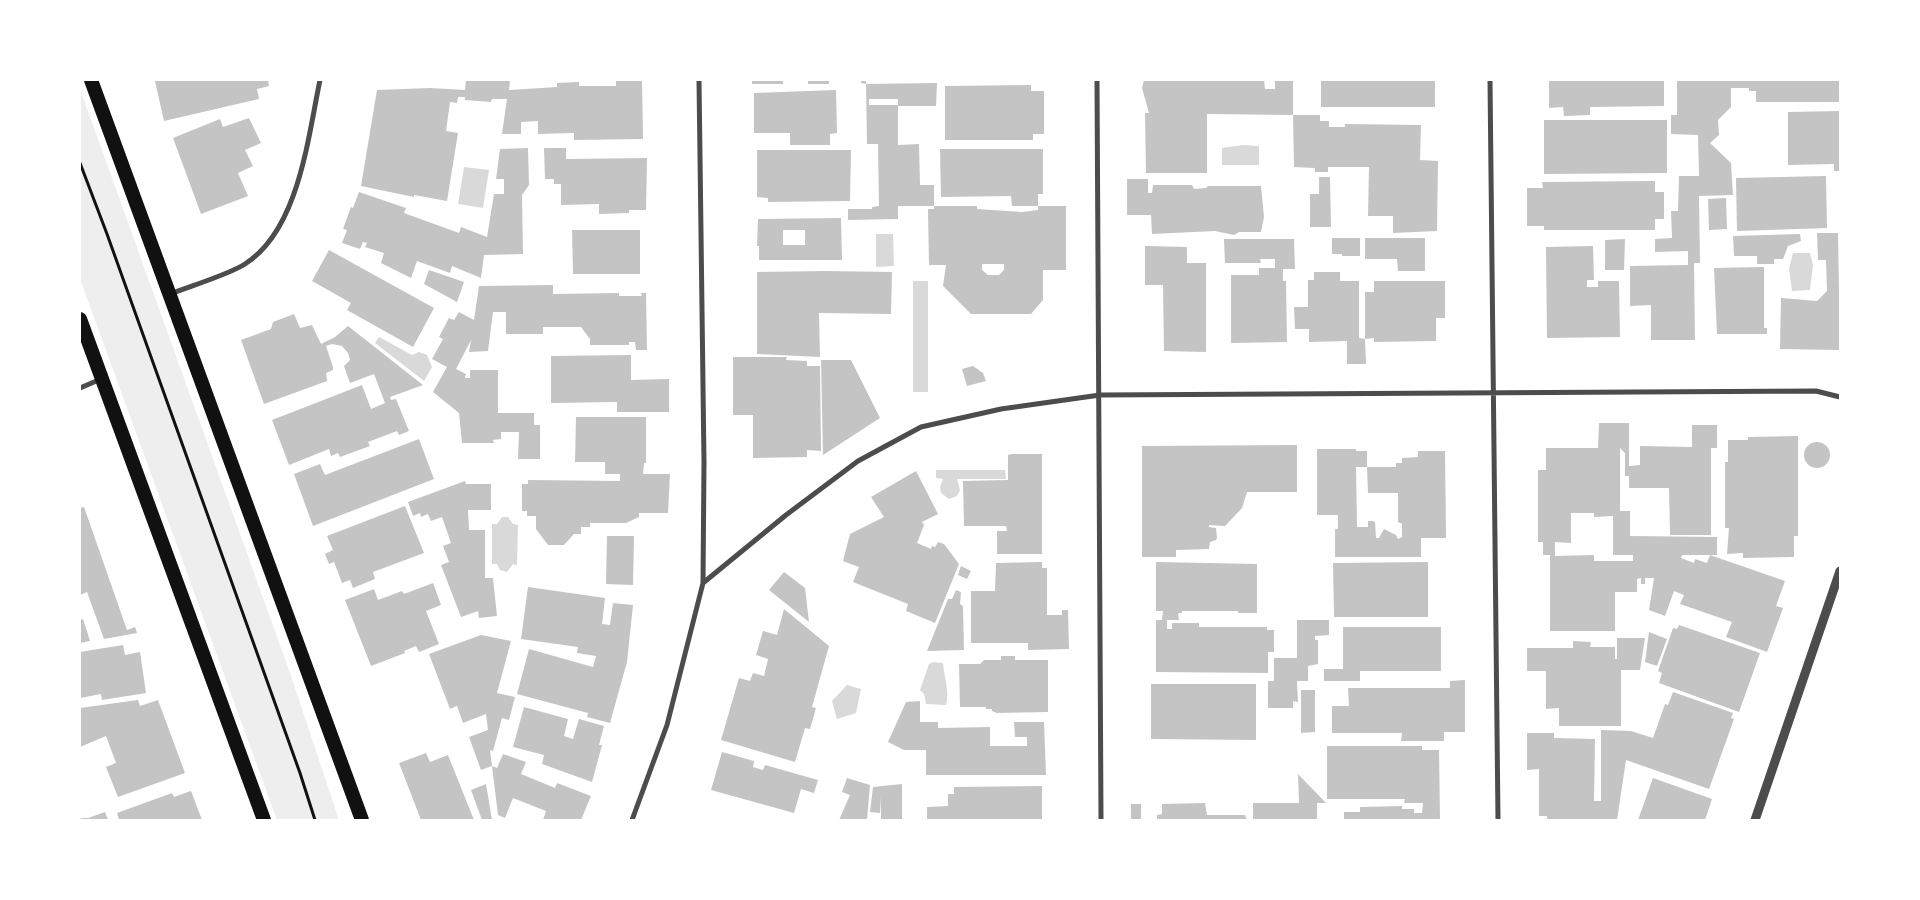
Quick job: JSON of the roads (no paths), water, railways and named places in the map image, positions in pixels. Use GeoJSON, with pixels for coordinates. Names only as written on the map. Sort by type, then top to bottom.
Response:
{"type":"FeatureCollection","features":[{"type":"Feature","properties":{"kind":"highway"},"geometry":{"type":"LineString","coordinates":[[91,80],[362,820]]}},
{"type":"Feature","properties":{"kind":"highway"},"geometry":{"type":"LineString","coordinates":[[80,319],[264,820]]}},
{"type":"Feature","properties":{"kind":"street"},"geometry":{"type":"LineString","coordinates":[[170,294],[245,264],[267,244],[284,219],[300,175],[320,80]]}},
{"type":"Feature","properties":{"kind":"street"},"geometry":{"type":"LineString","coordinates":[[632,820],[668,725],[703,583],[704,462],[699,80]]}},
{"type":"Feature","properties":{"kind":"street"},"geometry":{"type":"LineString","coordinates":[[1096,80],[1100,395],[1101,820]]}},
{"type":"Feature","properties":{"kind":"street"},"geometry":{"type":"LineString","coordinates":[[1490,80],[1498,820]]}},
{"type":"Feature","properties":{"kind":"street"},"geometry":{"type":"LineString","coordinates":[[80,388],[102,379]]}},
{"type":"Feature","properties":{"kind":"street"},"geometry":{"type":"LineString","coordinates":[[703,583],[786,515],[858,461],[921,427],[1001,409],[1100,395],[1816,391],[1840,397]]}},
{"type":"Feature","properties":{"kind":"street"},"geometry":{"type":"LineString","coordinates":[[1754,820],[1840,571]]}}]}
